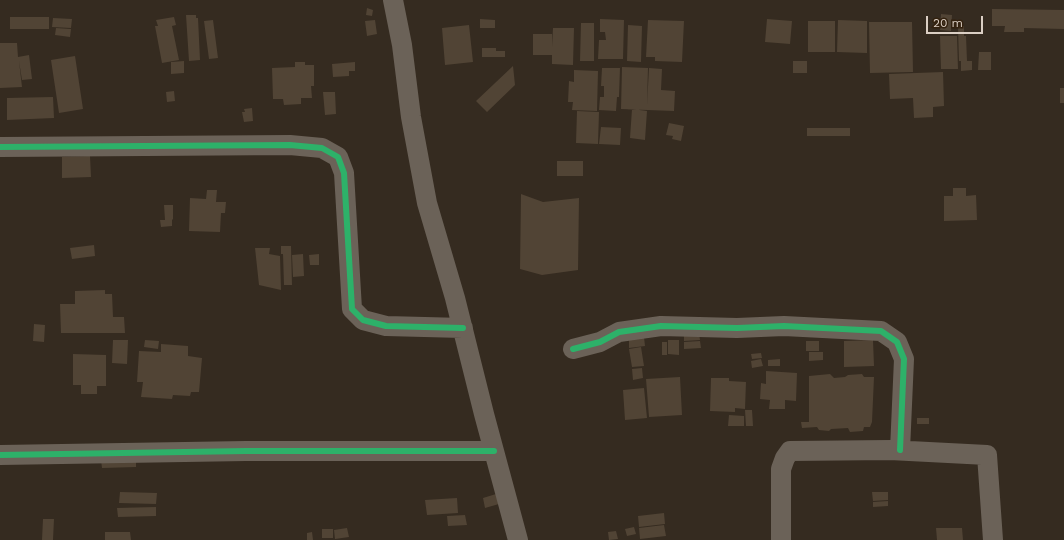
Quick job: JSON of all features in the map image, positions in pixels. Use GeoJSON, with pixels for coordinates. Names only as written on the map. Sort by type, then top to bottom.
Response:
{"type":"FeatureCollection","features":[{"type":"Feature","properties":{"kind":"street"},"geometry":{"type":"LineString","coordinates":[[393,0],[402,45],[411,117],[426,203],[455,298],[518,540]]}},
{"type":"Feature","properties":{"kind":"street"},"geometry":{"type":"LineString","coordinates":[[0,147],[290,145],[322,148],[338,157],[344,173],[352,309],[363,320],[386,326],[463,328]]}},
{"type":"Feature","properties":{"kind":"street"},"geometry":{"type":"LineString","coordinates":[[573,349],[600,342],[620,332],[661,326],[737,328],[784,326],[881,331],[897,342],[904,359],[900,450]]}},
{"type":"Feature","properties":{"kind":"street"},"geometry":{"type":"LineString","coordinates":[[781,540],[781,469],[785,458],[790,451],[900,450],[987,455],[993,540]]}},
{"type":"Feature","properties":{"kind":"street"},"geometry":{"type":"LineString","coordinates":[[0,455],[246,451],[494,451]]}},
{"type":"Feature","properties":{"kind":"building"},"geometry":{"type":"Polygon","coordinates":[[[367,8],[373,10],[372,16],[366,15],[367,8]]]}},
{"type":"Feature","properties":{"kind":"building"},"geometry":{"type":"Polygon","coordinates":[[[992,9],[1064,10],[1064,29],[1024,28],[1024,32],[1004,32],[1005,26],[992,26],[992,9]]]}},
{"type":"Feature","properties":{"kind":"building"},"geometry":{"type":"Polygon","coordinates":[[[941,14],[952,15],[951,31],[940,30],[941,14]]]}},
{"type":"Feature","properties":{"kind":"building"},"geometry":{"type":"Polygon","coordinates":[[[186,15],[196,15],[196,18],[198,18],[200,60],[189,61],[186,15]]]}},
{"type":"Feature","properties":{"kind":"building"},"geometry":{"type":"Polygon","coordinates":[[[10,17],[49,17],[49,29],[10,29],[10,17]]]}},
{"type":"Feature","properties":{"kind":"building"},"geometry":{"type":"Polygon","coordinates":[[[174,17],[176,25],[172,26],[179,60],[162,63],[155,26],[158,26],[156,20],[174,17]]]}},
{"type":"Feature","properties":{"kind":"building"},"geometry":{"type":"Polygon","coordinates":[[[53,18],[72,19],[71,28],[52,27],[53,18]]]}},
{"type":"Feature","properties":{"kind":"building"},"geometry":{"type":"Polygon","coordinates":[[[480,19],[495,20],[495,28],[480,28],[480,19]]]}},
{"type":"Feature","properties":{"kind":"building"},"geometry":{"type":"Polygon","coordinates":[[[600,19],[624,20],[623,59],[598,59],[599,40],[606,40],[605,32],[600,32],[600,19]]]}},
{"type":"Feature","properties":{"kind":"building"},"geometry":{"type":"Polygon","coordinates":[[[767,19],[792,21],[790,44],[765,42],[767,19]]]}},
{"type":"Feature","properties":{"kind":"building"},"geometry":{"type":"Polygon","coordinates":[[[213,20],[218,58],[209,59],[204,21],[213,20]]]}},
{"type":"Feature","properties":{"kind":"building"},"geometry":{"type":"Polygon","coordinates":[[[375,20],[377,34],[367,36],[365,21],[375,20]]]}},
{"type":"Feature","properties":{"kind":"building"},"geometry":{"type":"Polygon","coordinates":[[[648,20],[684,21],[682,62],[655,61],[655,57],[646,57],[648,20]]]}},
{"type":"Feature","properties":{"kind":"building"},"geometry":{"type":"Polygon","coordinates":[[[838,20],[867,21],[867,53],[837,52],[838,20]]]}},
{"type":"Feature","properties":{"kind":"building"},"geometry":{"type":"Polygon","coordinates":[[[808,21],[835,21],[835,52],[808,52],[808,21]]]}},
{"type":"Feature","properties":{"kind":"building"},"geometry":{"type":"Polygon","coordinates":[[[869,22],[912,22],[913,72],[870,73],[869,22]]]}},
{"type":"Feature","properties":{"kind":"building"},"geometry":{"type":"Polygon","coordinates":[[[581,23],[594,23],[594,61],[580,61],[581,23]]]}},
{"type":"Feature","properties":{"kind":"building"},"geometry":{"type":"Polygon","coordinates":[[[469,25],[473,62],[445,65],[442,28],[469,25]]]}},
{"type":"Feature","properties":{"kind":"building"},"geometry":{"type":"Polygon","coordinates":[[[628,25],[642,26],[641,62],[627,61],[628,25]]]}},
{"type":"Feature","properties":{"kind":"building"},"geometry":{"type":"Polygon","coordinates":[[[964,26],[967,61],[959,61],[958,27],[964,26]]]}},
{"type":"Feature","properties":{"kind":"building"},"geometry":{"type":"Polygon","coordinates":[[[56,28],[71,29],[70,37],[55,35],[56,28]]]}},
{"type":"Feature","properties":{"kind":"building"},"geometry":{"type":"Polygon","coordinates":[[[553,28],[574,28],[573,65],[552,64],[552,55],[533,55],[533,34],[552,34],[552,47],[553,28]]]}},
{"type":"Feature","properties":{"kind":"building"},"geometry":{"type":"Polygon","coordinates":[[[940,36],[957,36],[958,69],[941,69],[940,36]]]}},
{"type":"Feature","properties":{"kind":"building"},"geometry":{"type":"Polygon","coordinates":[[[0,43],[17,43],[18,57],[29,55],[32,79],[22,80],[19,61],[22,87],[0,88],[0,43]]]}},
{"type":"Feature","properties":{"kind":"building"},"geometry":{"type":"Polygon","coordinates":[[[482,48],[496,48],[496,51],[505,51],[505,57],[482,57],[482,48]]]}},
{"type":"Feature","properties":{"kind":"building"},"geometry":{"type":"Polygon","coordinates":[[[979,52],[991,52],[991,70],[978,70],[979,52]]]}},
{"type":"Feature","properties":{"kind":"building"},"geometry":{"type":"Polygon","coordinates":[[[75,56],[83,109],[59,113],[51,60],[75,56]]]}},
{"type":"Feature","properties":{"kind":"building"},"geometry":{"type":"Polygon","coordinates":[[[184,61],[184,73],[171,74],[171,62],[184,61]]]}},
{"type":"Feature","properties":{"kind":"building"},"geometry":{"type":"Polygon","coordinates":[[[793,61],[807,61],[807,73],[793,73],[793,61]]]}},
{"type":"Feature","properties":{"kind":"building"},"geometry":{"type":"Polygon","coordinates":[[[961,61],[972,61],[972,70],[961,71],[961,61]]]}},
{"type":"Feature","properties":{"kind":"building"},"geometry":{"type":"Polygon","coordinates":[[[295,62],[305,62],[305,65],[314,65],[314,86],[311,86],[312,98],[301,98],[301,104],[284,105],[283,99],[273,99],[272,68],[295,67],[295,62]]]}},
{"type":"Feature","properties":{"kind":"building"},"geometry":{"type":"Polygon","coordinates":[[[355,62],[355,71],[349,71],[349,76],[333,77],[332,64],[355,62]]]}},
{"type":"Feature","properties":{"kind":"building"},"geometry":{"type":"Polygon","coordinates":[[[513,66],[515,85],[487,112],[476,101],[513,66]]]}},
{"type":"Feature","properties":{"kind":"building"},"geometry":{"type":"Polygon","coordinates":[[[622,67],[648,68],[647,105],[649,68],[662,69],[661,90],[675,91],[674,111],[621,109],[622,67]]]}},
{"type":"Feature","properties":{"kind":"building"},"geometry":{"type":"Polygon","coordinates":[[[602,68],[620,68],[619,97],[617,97],[616,111],[599,110],[600,97],[604,97],[604,86],[601,86],[602,68]]]}},
{"type":"Feature","properties":{"kind":"building"},"geometry":{"type":"Polygon","coordinates":[[[574,70],[598,71],[597,111],[572,110],[573,102],[568,102],[569,81],[574,82],[574,70]]]}},
{"type":"Feature","properties":{"kind":"building"},"geometry":{"type":"Polygon","coordinates":[[[943,72],[944,106],[933,107],[933,117],[914,118],[913,98],[890,99],[889,74],[943,72]]]}},
{"type":"Feature","properties":{"kind":"building"},"geometry":{"type":"Polygon","coordinates":[[[1060,88],[1064,88],[1064,103],[1060,103],[1060,88]]]}},
{"type":"Feature","properties":{"kind":"building"},"geometry":{"type":"Polygon","coordinates":[[[174,91],[175,101],[167,102],[166,92],[174,91]]]}},
{"type":"Feature","properties":{"kind":"building"},"geometry":{"type":"Polygon","coordinates":[[[323,92],[335,92],[336,114],[325,115],[323,92]]]}},
{"type":"Feature","properties":{"kind":"building"},"geometry":{"type":"Polygon","coordinates":[[[53,97],[54,118],[7,120],[7,98],[53,97]]]}},
{"type":"Feature","properties":{"kind":"building"},"geometry":{"type":"Polygon","coordinates":[[[252,108],[253,121],[244,122],[242,112],[245,112],[244,109],[252,108]]]}},
{"type":"Feature","properties":{"kind":"building"},"geometry":{"type":"Polygon","coordinates":[[[632,109],[647,111],[645,140],[630,138],[632,109]]]}},
{"type":"Feature","properties":{"kind":"building"},"geometry":{"type":"Polygon","coordinates":[[[577,111],[599,112],[598,144],[576,143],[577,111]]]}},
{"type":"Feature","properties":{"kind":"building"},"geometry":{"type":"Polygon","coordinates":[[[669,123],[684,126],[681,141],[672,139],[673,136],[666,135],[669,123]]]}},
{"type":"Feature","properties":{"kind":"building"},"geometry":{"type":"Polygon","coordinates":[[[601,127],[621,128],[620,145],[599,144],[601,127]]]}},
{"type":"Feature","properties":{"kind":"building"},"geometry":{"type":"Polygon","coordinates":[[[807,128],[850,128],[850,136],[807,136],[807,128]]]}},
{"type":"Feature","properties":{"kind":"building"},"geometry":{"type":"Polygon","coordinates":[[[90,156],[91,177],[62,178],[62,157],[90,156]]]}},
{"type":"Feature","properties":{"kind":"building"},"geometry":{"type":"Polygon","coordinates":[[[557,161],[583,161],[583,176],[557,176],[557,161]]]}},
{"type":"Feature","properties":{"kind":"building"},"geometry":{"type":"Polygon","coordinates":[[[953,188],[966,188],[966,196],[976,195],[977,220],[944,221],[944,196],[953,196],[953,188]]]}},
{"type":"Feature","properties":{"kind":"building"},"geometry":{"type":"Polygon","coordinates":[[[207,190],[217,190],[216,202],[226,202],[225,213],[221,213],[220,232],[189,231],[190,198],[206,199],[207,190]]]}},
{"type":"Feature","properties":{"kind":"building"},"geometry":{"type":"Polygon","coordinates":[[[521,194],[543,202],[579,198],[578,270],[542,275],[520,269],[521,194]]]}},
{"type":"Feature","properties":{"kind":"building"},"geometry":{"type":"Polygon","coordinates":[[[164,205],[173,205],[172,226],[161,227],[160,220],[165,220],[164,205]]]}},
{"type":"Feature","properties":{"kind":"building"},"geometry":{"type":"Polygon","coordinates":[[[94,245],[95,256],[72,259],[70,248],[94,245]]]}},
{"type":"Feature","properties":{"kind":"building"},"geometry":{"type":"Polygon","coordinates":[[[281,246],[291,246],[292,285],[284,285],[283,254],[281,254],[281,246]]]}},
{"type":"Feature","properties":{"kind":"building"},"geometry":{"type":"Polygon","coordinates":[[[255,248],[270,248],[269,254],[280,256],[281,290],[259,285],[255,248]]]}},
{"type":"Feature","properties":{"kind":"building"},"geometry":{"type":"Polygon","coordinates":[[[303,254],[304,276],[293,277],[292,255],[303,254]]]}},
{"type":"Feature","properties":{"kind":"building"},"geometry":{"type":"Polygon","coordinates":[[[319,254],[319,265],[310,265],[309,255],[319,254]]]}},
{"type":"Feature","properties":{"kind":"building"},"geometry":{"type":"Polygon","coordinates":[[[105,290],[105,294],[112,294],[113,317],[124,317],[125,333],[61,333],[60,304],[75,304],[75,291],[105,290]]]}},
{"type":"Feature","properties":{"kind":"building"},"geometry":{"type":"Polygon","coordinates":[[[34,324],[45,325],[44,342],[33,341],[34,324]]]}},
{"type":"Feature","properties":{"kind":"building"},"geometry":{"type":"Polygon","coordinates":[[[699,333],[700,340],[684,341],[684,334],[699,333]]]}},
{"type":"Feature","properties":{"kind":"building"},"geometry":{"type":"Polygon","coordinates":[[[644,337],[645,346],[629,348],[629,339],[644,337]]]}},
{"type":"Feature","properties":{"kind":"building"},"geometry":{"type":"Polygon","coordinates":[[[113,340],[128,340],[127,364],[112,363],[113,340]]]}},
{"type":"Feature","properties":{"kind":"building"},"geometry":{"type":"Polygon","coordinates":[[[145,340],[159,341],[158,349],[144,347],[145,340]]]}},
{"type":"Feature","properties":{"kind":"building"},"geometry":{"type":"Polygon","coordinates":[[[668,340],[679,340],[679,355],[668,354],[668,340]]]}},
{"type":"Feature","properties":{"kind":"building"},"geometry":{"type":"Polygon","coordinates":[[[873,340],[874,366],[844,367],[844,341],[873,340]]]}},
{"type":"Feature","properties":{"kind":"building"},"geometry":{"type":"Polygon","coordinates":[[[700,341],[701,348],[684,349],[684,342],[700,341]]]}},
{"type":"Feature","properties":{"kind":"building"},"geometry":{"type":"Polygon","coordinates":[[[806,341],[819,341],[819,351],[806,351],[806,341]]]}},
{"type":"Feature","properties":{"kind":"building"},"geometry":{"type":"Polygon","coordinates":[[[662,342],[667,342],[667,355],[662,355],[662,342]]]}},
{"type":"Feature","properties":{"kind":"building"},"geometry":{"type":"Polygon","coordinates":[[[161,344],[188,346],[188,356],[202,358],[199,392],[191,392],[190,396],[173,395],[172,399],[141,397],[143,382],[137,382],[139,351],[161,352],[161,344]]]}},
{"type":"Feature","properties":{"kind":"building"},"geometry":{"type":"Polygon","coordinates":[[[641,347],[644,366],[632,367],[629,349],[641,347]]]}},
{"type":"Feature","properties":{"kind":"building"},"geometry":{"type":"Polygon","coordinates":[[[809,352],[823,352],[823,360],[809,361],[809,352]]]}},
{"type":"Feature","properties":{"kind":"building"},"geometry":{"type":"Polygon","coordinates":[[[761,353],[762,358],[752,359],[751,354],[761,353]]]}},
{"type":"Feature","properties":{"kind":"building"},"geometry":{"type":"Polygon","coordinates":[[[73,354],[106,355],[106,386],[97,386],[97,394],[81,394],[81,385],[73,385],[73,354]]]}},
{"type":"Feature","properties":{"kind":"building"},"geometry":{"type":"Polygon","coordinates":[[[761,359],[763,366],[752,368],[751,361],[761,359]]]}},
{"type":"Feature","properties":{"kind":"building"},"geometry":{"type":"Polygon","coordinates":[[[780,359],[780,366],[768,366],[768,360],[780,359]]]}},
{"type":"Feature","properties":{"kind":"building"},"geometry":{"type":"Polygon","coordinates":[[[642,368],[643,378],[633,380],[632,369],[642,368]]]}},
{"type":"Feature","properties":{"kind":"building"},"geometry":{"type":"Polygon","coordinates":[[[766,371],[797,373],[796,401],[785,400],[785,409],[769,409],[770,400],[760,399],[761,383],[766,384],[766,371]]]}},
{"type":"Feature","properties":{"kind":"building"},"geometry":{"type":"Polygon","coordinates":[[[830,374],[834,378],[862,374],[864,377],[874,377],[872,422],[870,427],[864,427],[863,431],[850,432],[848,428],[831,429],[829,431],[819,430],[817,427],[802,428],[801,422],[809,422],[809,376],[830,374]]]}},
{"type":"Feature","properties":{"kind":"building"},"geometry":{"type":"Polygon","coordinates":[[[680,377],[682,415],[649,417],[646,379],[680,377]]]}},
{"type":"Feature","properties":{"kind":"building"},"geometry":{"type":"Polygon","coordinates":[[[711,378],[729,378],[729,381],[746,382],[745,409],[735,408],[735,412],[710,411],[711,378]]]}},
{"type":"Feature","properties":{"kind":"building"},"geometry":{"type":"Polygon","coordinates":[[[644,388],[647,418],[625,420],[623,390],[644,388]]]}},
{"type":"Feature","properties":{"kind":"building"},"geometry":{"type":"Polygon","coordinates":[[[745,410],[752,410],[753,426],[746,426],[745,410]]]}},
{"type":"Feature","properties":{"kind":"building"},"geometry":{"type":"Polygon","coordinates":[[[729,415],[744,416],[744,426],[728,426],[729,415]]]}},
{"type":"Feature","properties":{"kind":"building"},"geometry":{"type":"Polygon","coordinates":[[[917,418],[929,418],[929,424],[917,424],[917,418]]]}},
{"type":"Feature","properties":{"kind":"building"},"geometry":{"type":"Polygon","coordinates":[[[136,458],[136,467],[102,468],[101,460],[136,458]]]}},
{"type":"Feature","properties":{"kind":"building"},"geometry":{"type":"Polygon","coordinates":[[[120,492],[157,493],[156,504],[119,503],[120,492]]]}},
{"type":"Feature","properties":{"kind":"building"},"geometry":{"type":"Polygon","coordinates":[[[872,492],[888,492],[888,500],[873,501],[872,492]]]}},
{"type":"Feature","properties":{"kind":"building"},"geometry":{"type":"Polygon","coordinates":[[[496,494],[499,504],[485,508],[483,498],[496,494]]]}},
{"type":"Feature","properties":{"kind":"building"},"geometry":{"type":"Polygon","coordinates":[[[457,498],[458,513],[427,515],[425,500],[457,498]]]}},
{"type":"Feature","properties":{"kind":"building"},"geometry":{"type":"Polygon","coordinates":[[[888,501],[888,506],[873,507],[873,502],[888,501]]]}},
{"type":"Feature","properties":{"kind":"building"},"geometry":{"type":"Polygon","coordinates":[[[156,507],[156,516],[118,517],[117,508],[156,507]]]}},
{"type":"Feature","properties":{"kind":"building"},"geometry":{"type":"Polygon","coordinates":[[[664,513],[665,524],[639,527],[638,516],[664,513]]]}},
{"type":"Feature","properties":{"kind":"building"},"geometry":{"type":"Polygon","coordinates":[[[465,515],[467,525],[448,526],[447,516],[465,515]]]}},
{"type":"Feature","properties":{"kind":"building"},"geometry":{"type":"Polygon","coordinates":[[[43,519],[54,519],[53,540],[42,540],[43,519]]]}},
{"type":"Feature","properties":{"kind":"building"},"geometry":{"type":"Polygon","coordinates":[[[664,525],[666,536],[640,539],[639,528],[664,525]]]}},
{"type":"Feature","properties":{"kind":"building"},"geometry":{"type":"Polygon","coordinates":[[[634,527],[636,534],[627,536],[625,529],[634,527]]]}},
{"type":"Feature","properties":{"kind":"building"},"geometry":{"type":"Polygon","coordinates":[[[347,528],[349,537],[335,539],[334,530],[347,528]]]}},
{"type":"Feature","properties":{"kind":"building"},"geometry":{"type":"Polygon","coordinates":[[[936,528],[962,528],[963,540],[937,540],[936,528]]]}},
{"type":"Feature","properties":{"kind":"building"},"geometry":{"type":"Polygon","coordinates":[[[322,529],[333,529],[333,538],[322,538],[322,529]]]}},
{"type":"Feature","properties":{"kind":"building"},"geometry":{"type":"Polygon","coordinates":[[[616,531],[618,539],[609,540],[608,532],[616,531]]]}},
{"type":"Feature","properties":{"kind":"building"},"geometry":{"type":"Polygon","coordinates":[[[105,532],[130,532],[131,540],[105,540],[105,532]]]}},
{"type":"Feature","properties":{"kind":"building"},"geometry":{"type":"Polygon","coordinates":[[[312,532],[313,540],[307,540],[307,533],[312,532]]]}},
{"type":"Feature","properties":{"kind":"cycle path"},"geometry":{"type":"LineString","coordinates":[[0,147],[290,145],[322,148],[338,157],[344,173],[352,309],[363,320],[386,326],[463,328]]}},
{"type":"Feature","properties":{"kind":"cycle path"},"geometry":{"type":"LineString","coordinates":[[573,349],[600,342],[619,332],[661,326],[737,328],[784,326],[881,331],[897,342],[904,359],[900,450]]}},
{"type":"Feature","properties":{"kind":"cycle path"},"geometry":{"type":"LineString","coordinates":[[0,455],[246,451],[494,451]]}}]}
